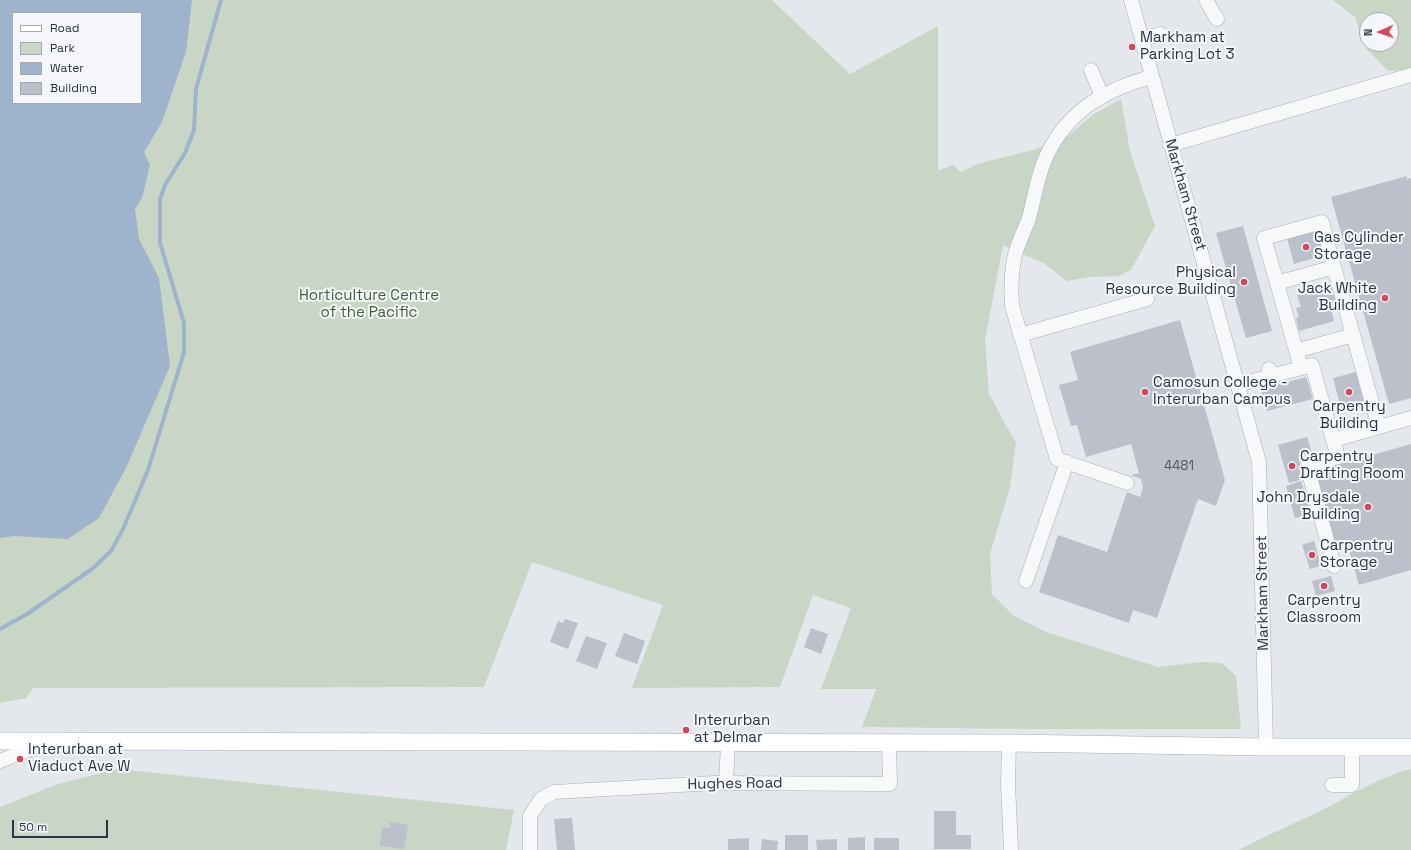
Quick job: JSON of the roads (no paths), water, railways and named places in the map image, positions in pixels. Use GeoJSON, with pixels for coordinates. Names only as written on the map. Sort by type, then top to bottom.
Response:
{"type":"FeatureCollection","features":[{"type":"Feature","properties":{"kind":"main road"},"geometry":{"type":"LineString","coordinates":[[0,741],[1009,743],[1266,747],[1411,747]]}},
{"type":"Feature","properties":{"kind":"street","name":"Markham Street"},"geometry":{"type":"LineString","coordinates":[[1131,0],[1151,77],[1259,462],[1266,747]]}},
{"type":"Feature","properties":{"kind":"street"},"geometry":{"type":"LineString","coordinates":[[1206,0],[1217,19],[1214,0]]}},
{"type":"Feature","properties":{"kind":"street"},"geometry":{"type":"LineString","coordinates":[[1142,39],[1161,34]]}},
{"type":"Feature","properties":{"kind":"street"},"geometry":{"type":"LineString","coordinates":[[1091,70],[1102,96]]}},
{"type":"Feature","properties":{"kind":"street"},"geometry":{"type":"LineString","coordinates":[[1170,145],[1411,75]]}},
{"type":"Feature","properties":{"kind":"street"},"geometry":{"type":"LineString","coordinates":[[1127,483],[1057,459],[1012,306],[1011,283],[1015,254],[1028,220],[1044,162],[1057,136],[1077,113],[1102,96],[1119,87],[1151,77]]}},
{"type":"Feature","properties":{"kind":"street"},"geometry":{"type":"LineString","coordinates":[[1300,368],[1264,238],[1322,222],[1379,427]]}},
{"type":"Feature","properties":{"kind":"street"},"geometry":{"type":"LineString","coordinates":[[1277,283],[1334,267]]}},
{"type":"Feature","properties":{"kind":"street"},"geometry":{"type":"LineString","coordinates":[[1020,335],[1147,299]]}},
{"type":"Feature","properties":{"kind":"street"},"geometry":{"type":"LineString","coordinates":[[1296,351],[1353,335]]}},
{"type":"Feature","properties":{"kind":"street"},"geometry":{"type":"LineString","coordinates":[[1238,385],[1270,373],[1312,365],[1338,458],[1306,466],[1334,566]]}},
{"type":"Feature","properties":{"kind":"street"},"geometry":{"type":"LineString","coordinates":[[1333,440],[1411,418]]}},
{"type":"Feature","properties":{"kind":"street"},"geometry":{"type":"LineString","coordinates":[[1026,581],[1067,462]]}},
{"type":"Feature","properties":{"kind":"street"},"geometry":{"type":"LineString","coordinates":[[0,761],[49,741]]}},
{"type":"Feature","properties":{"kind":"street"},"geometry":{"type":"LineString","coordinates":[[726,783],[728,743]]}},
{"type":"Feature","properties":{"kind":"street","name":"Hughes Road"},"geometry":{"type":"LineString","coordinates":[[530,850],[530,816],[541,799],[554,792],[726,783],[890,784],[890,743]]}},
{"type":"Feature","properties":{"kind":"street"},"geometry":{"type":"LineString","coordinates":[[1009,743],[1008,784],[1011,850]]}},
{"type":"Feature","properties":{"kind":"street"},"geometry":{"type":"LineString","coordinates":[[1332,785],[1352,785],[1352,747]]}},
{"type":"Feature","properties":{"kind":"water"},"geometry":{"type":"Polygon","coordinates":[[[0,0],[192,0],[186,52],[162,122],[144,152],[150,165],[142,198],[135,209],[139,239],[159,278],[170,366],[126,468],[99,518],[68,539],[14,536],[0,538],[0,0]]]}},
{"type":"Feature","properties":{"kind":"waterway"},"geometry":{"type":"LineString","coordinates":[[0,629],[27,614],[92,569],[111,551],[123,529],[148,470],[184,352],[184,323],[160,243],[160,199],[165,185],[185,153],[194,130],[196,89],[221,0]]}},
{"type":"Feature","properties":{"kind":"place","name":"Markham at Parking Lot 3"},"geometry":{"type":"Point","coordinates":[1132,47]}},
{"type":"Feature","properties":{"kind":"place","name":"Gas Cylinder Storage"},"geometry":{"type":"Point","coordinates":[1306,247]}},
{"type":"Feature","properties":{"kind":"place","name":"Physical Resource Building"},"geometry":{"type":"Point","coordinates":[1244,282]}},
{"type":"Feature","properties":{"kind":"place","name":"Jack White Building"},"geometry":{"type":"Point","coordinates":[1385,298]}},
{"type":"Feature","properties":{"kind":"place","name":"Camosun College - Interurban Campus"},"geometry":{"type":"Point","coordinates":[1145,392]}},
{"type":"Feature","properties":{"kind":"place","name":"Carpentry Building"},"geometry":{"type":"Point","coordinates":[1349,392]}},
{"type":"Feature","properties":{"kind":"place","name":"Carpentry Drafting Room"},"geometry":{"type":"Point","coordinates":[1292,466]}},
{"type":"Feature","properties":{"kind":"place","name":"John Drysdale Building"},"geometry":{"type":"Point","coordinates":[1368,507]}},
{"type":"Feature","properties":{"kind":"place","name":"Carpentry Storage"},"geometry":{"type":"Point","coordinates":[1312,555]}},
{"type":"Feature","properties":{"kind":"place","name":"Carpentry Classroom"},"geometry":{"type":"Point","coordinates":[1324,586]}},
{"type":"Feature","properties":{"kind":"place","name":"Interurban at Delmar"},"geometry":{"type":"Point","coordinates":[686,730]}},
{"type":"Feature","properties":{"kind":"place","name":"Interurban at Viaduct Ave W"},"geometry":{"type":"Point","coordinates":[20,759]}},
{"type":"Feature","properties":{"kind":"park label","name":"Horticulture Centre of the Pacific"},"geometry":{"type":"Point","coordinates":[369,304]}}]}
